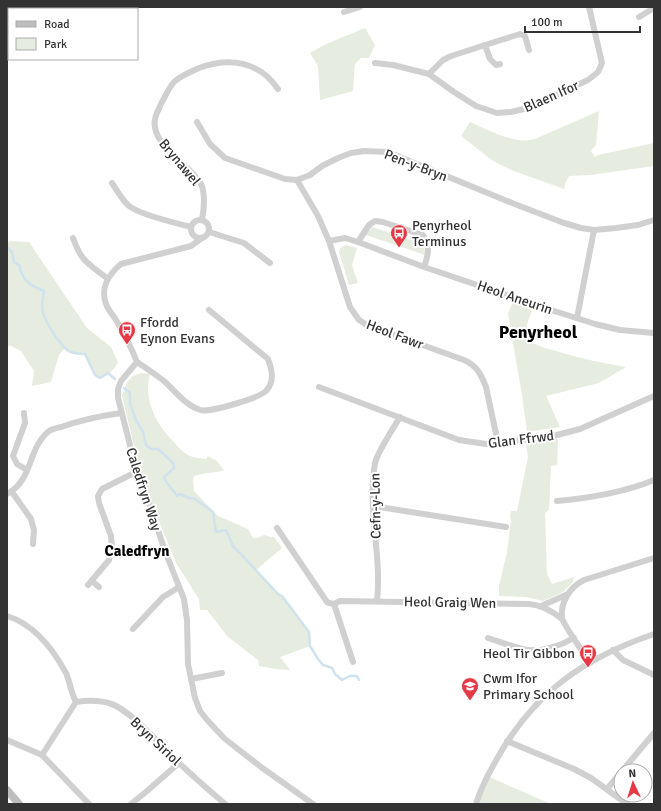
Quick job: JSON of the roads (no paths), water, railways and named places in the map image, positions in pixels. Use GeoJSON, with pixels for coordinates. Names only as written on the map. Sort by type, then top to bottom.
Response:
{"type":"FeatureCollection","features":[{"type":"Feature","properties":{"kind":"main road"},"geometry":{"type":"LineString","coordinates":[[7,790],[19,804]]}},
{"type":"Feature","properties":{"kind":"street"},"geometry":{"type":"LineString","coordinates":[[344,12],[360,7]]}},
{"type":"Feature","properties":{"kind":"street","name":"Blaen Ifor"},"geometry":{"type":"LineString","coordinates":[[375,63],[393,65],[429,74],[476,106],[497,113],[511,112],[528,108],[588,80],[598,72],[602,63],[589,7]]}},
{"type":"Feature","properties":{"kind":"street"},"geometry":{"type":"LineString","coordinates":[[639,17],[654,8]]}},
{"type":"Feature","properties":{"kind":"street"},"geometry":{"type":"LineString","coordinates":[[429,74],[443,60],[451,56],[520,34],[525,36],[530,50]]}},
{"type":"Feature","properties":{"kind":"street"},"geometry":{"type":"LineString","coordinates":[[485,45],[490,59],[496,65],[500,64]]}},
{"type":"Feature","properties":{"kind":"street","name":"Brynawel"},"geometry":{"type":"LineString","coordinates":[[202,220],[204,200],[200,184],[160,140],[155,128],[155,118],[157,112],[171,87],[184,74],[210,64],[226,62],[245,65],[261,71],[278,89]]}},
{"type":"Feature","properties":{"kind":"street"},"geometry":{"type":"LineString","coordinates":[[197,122],[210,144],[225,158],[285,179],[297,180]]}},
{"type":"Feature","properties":{"kind":"street","name":"Pen-y-Bryn"},"geometry":{"type":"LineString","coordinates":[[297,180],[310,175],[338,158],[364,151],[388,152],[469,186],[564,223],[594,230],[627,227],[654,220]]}},
{"type":"Feature","properties":{"kind":"street","name":"Heol Fawr"},"geometry":{"type":"LineString","coordinates":[[297,180],[318,216],[329,241],[350,307],[356,316],[362,323],[474,365],[478,369],[486,387],[498,443]]}},
{"type":"Feature","properties":{"kind":"street"},"geometry":{"type":"LineString","coordinates":[[112,183],[132,208],[170,222],[191,227]]}},
{"type":"Feature","properties":{"kind":"street"},"geometry":{"type":"LineString","coordinates":[[184,248],[192,234],[191,227],[195,221],[202,220],[208,225],[209,232],[206,237],[202,238],[196,244],[184,248],[121,264],[113,271],[108,279],[104,292],[106,305],[116,319],[131,348],[136,362],[164,381],[185,402],[200,411],[219,409],[259,395],[266,390],[272,379],[272,370],[268,359],[209,310]]}},
{"type":"Feature","properties":{"kind":"street"},"geometry":{"type":"LineString","coordinates":[[358,242],[369,225],[375,221],[413,231],[423,235],[428,246],[428,258],[424,266]]}},
{"type":"Feature","properties":{"kind":"street"},"geometry":{"type":"LineString","coordinates":[[577,318],[594,230]]}},
{"type":"Feature","properties":{"kind":"street"},"geometry":{"type":"LineString","coordinates":[[209,232],[244,243],[270,264]]}},
{"type":"Feature","properties":{"kind":"street"},"geometry":{"type":"LineString","coordinates":[[192,234],[196,238],[202,238]]}},
{"type":"Feature","properties":{"kind":"street"},"geometry":{"type":"LineString","coordinates":[[72,238],[83,260],[108,279]]}},
{"type":"Feature","properties":{"kind":"street","name":"Heol Aneurin"},"geometry":{"type":"LineString","coordinates":[[329,241],[345,238],[577,318],[620,330],[654,333]]}},
{"type":"Feature","properties":{"kind":"street","name":"Caledfryn Way"},"geometry":{"type":"LineString","coordinates":[[136,362],[119,385],[118,393],[121,412],[132,453],[186,609],[188,664],[195,698],[200,711],[225,739],[313,804]]}},
{"type":"Feature","properties":{"kind":"street","name":"Glan Ffrwd"},"geometry":{"type":"LineString","coordinates":[[319,387],[400,416],[459,440],[478,444],[549,437],[580,429],[654,396]]}},
{"type":"Feature","properties":{"kind":"street"},"geometry":{"type":"LineString","coordinates":[[33,544],[34,530],[31,520],[9,493],[18,487],[22,481],[38,445],[50,431],[94,417],[121,412]]}},
{"type":"Feature","properties":{"kind":"street"},"geometry":{"type":"LineString","coordinates":[[24,413],[25,423],[14,449],[13,456],[17,464],[27,470]]}},
{"type":"Feature","properties":{"kind":"street","name":"Cefn-y-Lon"},"geometry":{"type":"LineString","coordinates":[[377,601],[379,580],[373,506],[375,461],[400,416]]}},
{"type":"Feature","properties":{"kind":"street"},"geometry":{"type":"LineString","coordinates":[[99,588],[90,583],[109,560],[112,547],[111,536],[99,503],[98,496],[102,489],[138,471]]}},
{"type":"Feature","properties":{"kind":"street"},"geometry":{"type":"LineString","coordinates":[[557,501],[587,498],[613,493],[654,480]]}},
{"type":"Feature","properties":{"kind":"street"},"geometry":{"type":"LineString","coordinates":[[373,506],[506,527]]}},
{"type":"Feature","properties":{"kind":"street"},"geometry":{"type":"LineString","coordinates":[[276,528],[327,602],[329,604],[334,604],[354,662]]}},
{"type":"Feature","properties":{"kind":"street"},"geometry":{"type":"LineString","coordinates":[[540,606],[568,594],[584,580],[654,558]]}},
{"type":"Feature","properties":{"kind":"street"},"geometry":{"type":"LineString","coordinates":[[133,629],[163,598],[179,587]]}},
{"type":"Feature","properties":{"kind":"street"},"geometry":{"type":"LineString","coordinates":[[562,619],[564,605],[568,594]]}},
{"type":"Feature","properties":{"kind":"street","name":"Heol Graig Wen"},"geometry":{"type":"LineString","coordinates":[[334,604],[340,600],[529,604],[540,606],[553,612],[562,619],[590,663]]}},
{"type":"Feature","properties":{"kind":"street"},"geometry":{"type":"LineString","coordinates":[[7,616],[29,626],[49,647],[66,674],[72,695],[76,702],[42,755]]}},
{"type":"Feature","properties":{"kind":"street"},"geometry":{"type":"LineString","coordinates":[[476,804],[484,782],[507,741],[523,718],[540,701],[572,674],[590,663],[613,650],[654,634]]}},
{"type":"Feature","properties":{"kind":"street"},"geometry":{"type":"LineString","coordinates":[[488,638],[527,650],[533,650],[559,646],[574,638]]}},
{"type":"Feature","properties":{"kind":"street"},"geometry":{"type":"LineString","coordinates":[[613,650],[623,660],[654,675]]}},
{"type":"Feature","properties":{"kind":"street"},"geometry":{"type":"LineString","coordinates":[[191,679],[222,673]]}},
{"type":"Feature","properties":{"kind":"street","name":"Bryn Siriol"},"geometry":{"type":"LineString","coordinates":[[76,702],[100,702],[110,703],[116,706],[141,726],[179,763],[225,804]]}},
{"type":"Feature","properties":{"kind":"street"},"geometry":{"type":"LineString","coordinates":[[628,763],[654,733]]}},
{"type":"Feature","properties":{"kind":"street"},"geometry":{"type":"LineString","coordinates":[[7,740],[42,755],[89,804]]}},
{"type":"Feature","properties":{"kind":"street"},"geometry":{"type":"LineString","coordinates":[[507,741],[592,778],[627,804]]}},
{"type":"Feature","properties":{"kind":"street"},"geometry":{"type":"LineString","coordinates":[[131,804],[179,763]]}},
{"type":"Feature","properties":{"kind":"street"},"geometry":{"type":"LineString","coordinates":[[607,789],[613,781]]}},
{"type":"Feature","properties":{"kind":"waterway"},"geometry":{"type":"LineString","coordinates":[[7,247],[12,252],[14,262],[19,265],[22,275],[27,282],[44,291],[42,310],[60,343],[71,352],[85,354],[95,375],[100,378],[108,373],[115,379]]}},
{"type":"Feature","properties":{"kind":"waterway"},"geometry":{"type":"LineString","coordinates":[[124,388],[130,393],[130,403],[136,420],[143,432],[146,445],[151,449],[158,449],[173,463],[174,468],[164,477],[177,496],[180,494],[195,499],[213,512],[216,532],[226,530],[233,546],[278,594],[282,596],[309,632],[310,646],[323,665],[332,668],[335,674],[342,680],[350,676],[357,676],[359,680]]}},
{"type":"Feature","properties":{"kind":"place","name":"Penyrheol Terminus"},"geometry":{"type":"Point","coordinates":[399,248]}},
{"type":"Feature","properties":{"kind":"place","name":"Ffordd Eynon Evans"},"geometry":{"type":"Point","coordinates":[127,345]}},
{"type":"Feature","properties":{"kind":"place","name":"Heol Tir Gibbon"},"geometry":{"type":"Point","coordinates":[588,668]}},
{"type":"Feature","properties":{"kind":"place","name":"Cwm Ifor Primary School"},"geometry":{"type":"Point","coordinates":[470,701]}},
{"type":"Feature","properties":{"kind":"district","name":"Penyrheol"},"geometry":{"type":"Point","coordinates":[538,332]}},
{"type":"Feature","properties":{"kind":"district","name":"Caledfryn"},"geometry":{"type":"Point","coordinates":[137,551]}}]}
